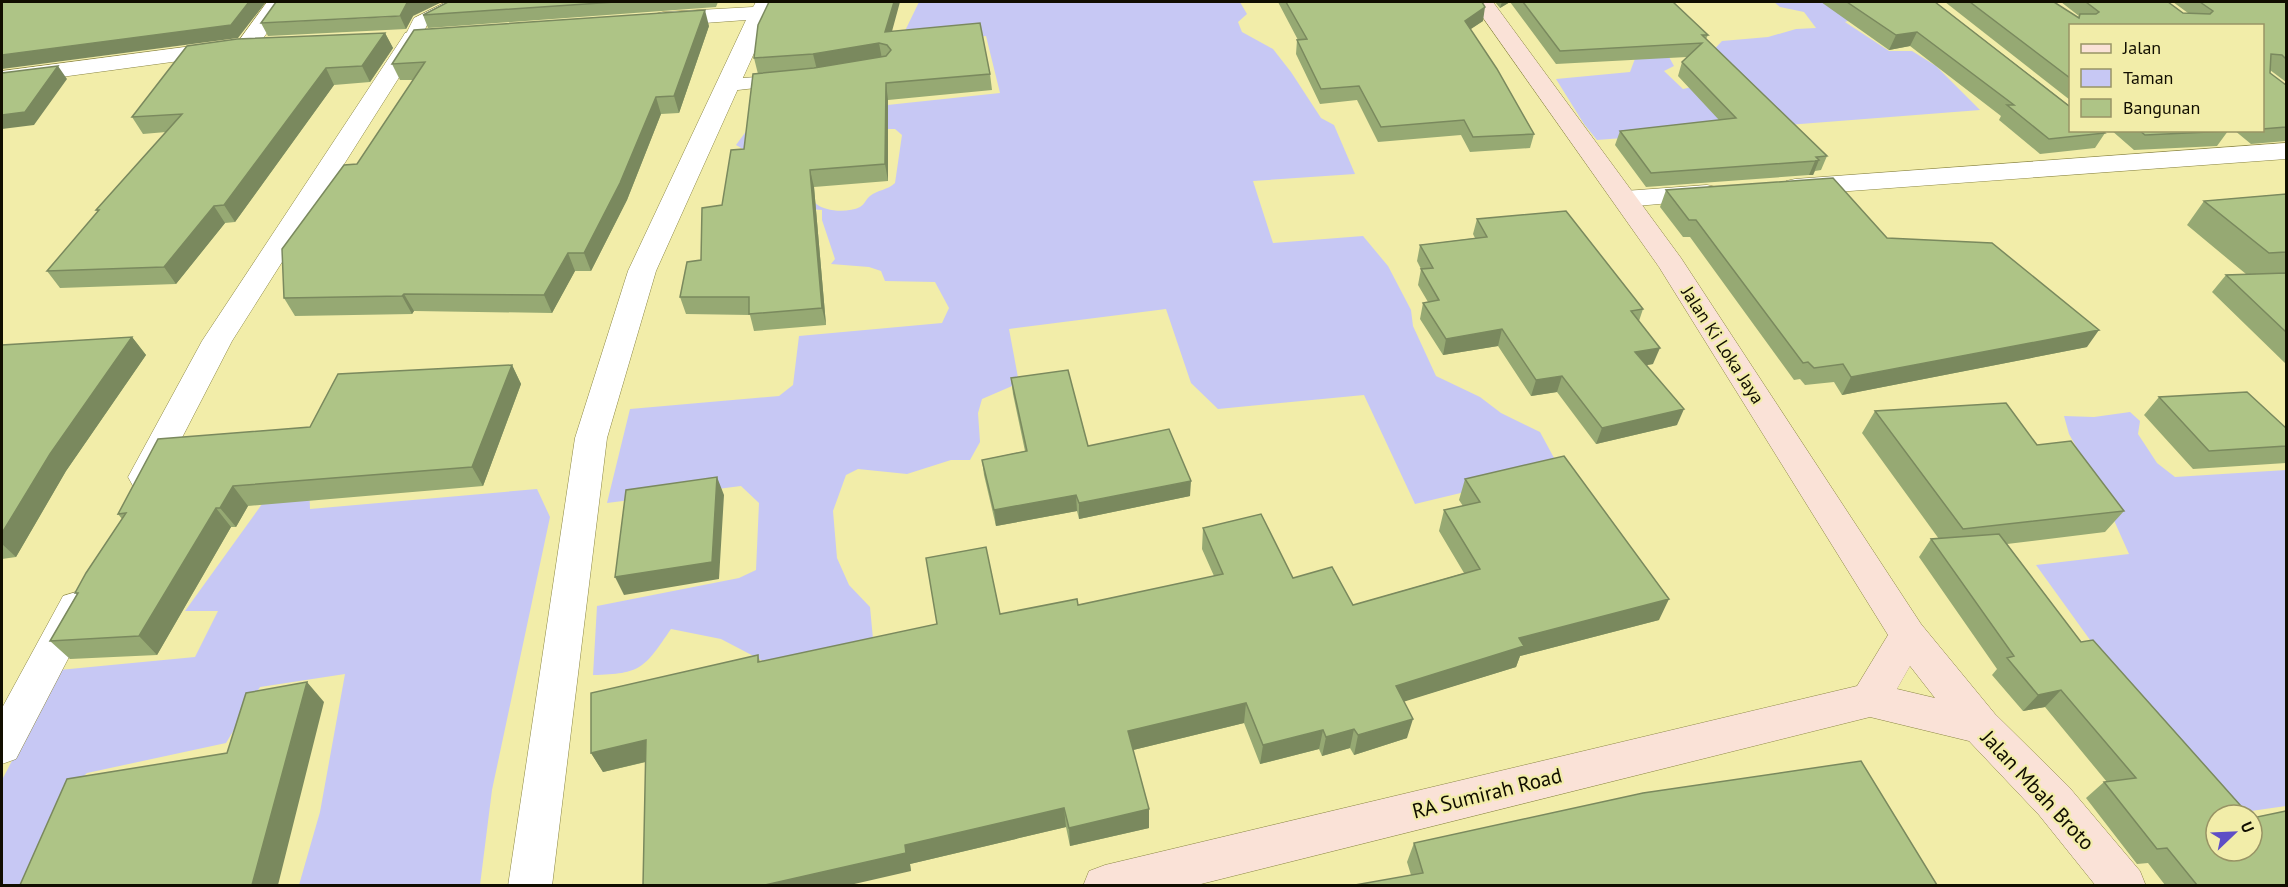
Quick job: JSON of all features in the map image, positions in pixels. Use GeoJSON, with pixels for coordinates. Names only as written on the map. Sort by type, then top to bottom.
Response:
{"type":"FeatureCollection","features":[{"type":"Feature","properties":{"kind":"main road","name":"Jalan Ki Loka Jaya"},"geometry":{"type":"LineString","coordinates":[[1482,2],[1671,264],[1908,636],[1981,726]]}},
{"type":"Feature","properties":{"kind":"main road"},"geometry":{"type":"LineString","coordinates":[[1870,700],[1908,636]]}},
{"type":"Feature","properties":{"kind":"main road","name":"Jalan Mbah Broto"},"geometry":{"type":"LineString","coordinates":[[1870,700],[1981,726],[2054,801],[2124,885]]}},
{"type":"Feature","properties":{"kind":"main road","name":"RA Sumirah Road"},"geometry":{"type":"LineString","coordinates":[[1105,885],[1870,700]]}},
{"type":"Feature","properties":{"kind":"street"},"geometry":{"type":"LineString","coordinates":[[246,46],[278,2]]}},
{"type":"Feature","properties":{"kind":"street"},"geometry":{"type":"LineString","coordinates":[[645,21],[763,7]]}},
{"type":"Feature","properties":{"kind":"street"},"geometry":{"type":"LineString","coordinates":[[530,885],[591,438],[642,271],[763,7]]}},
{"type":"Feature","properties":{"kind":"street"},"geometry":{"type":"LineString","coordinates":[[134,497],[218,342],[412,37]]}},
{"type":"Feature","properties":{"kind":"street"},"geometry":{"type":"LineString","coordinates":[[2,78],[246,46],[270,45]]}},
{"type":"Feature","properties":{"kind":"street"},"geometry":{"type":"LineString","coordinates":[[2217,132],[2246,155]]}},
{"type":"Feature","properties":{"kind":"street"},"geometry":{"type":"LineString","coordinates":[[2107,143],[2130,162]]}},
{"type":"Feature","properties":{"kind":"street"},"geometry":{"type":"LineString","coordinates":[[1766,189],[2286,151]]}},
{"type":"Feature","properties":{"kind":"street"},"geometry":{"type":"LineString","coordinates":[[1625,199],[1731,191]]}},
{"type":"Feature","properties":{"kind":"street"},"geometry":{"type":"LineString","coordinates":[[2,746],[90,580]]}},
{"type":"Feature","properties":{"kind":"lane"},"geometry":{"type":"LineString","coordinates":[[412,37],[420,22],[458,2]]}},
{"type":"Feature","properties":{"kind":"lane"},"geometry":{"type":"LineString","coordinates":[[729,85],[806,78]]}},
{"type":"Feature","properties":{"kind":"green space"},"geometry":{"type":"Polygon","coordinates":[[[919,2],[1240,2],[1247,14],[1238,22],[1242,32],[1273,49],[1321,118],[1334,125],[1355,174],[1253,181],[1273,243],[1363,236],[1388,266],[1411,310],[1413,326],[1436,376],[1480,397],[1501,413],[1540,432],[1560,469],[1415,504],[1364,395],[1218,409],[1191,383],[1166,309],[1009,329],[1019,383],[982,399],[978,413],[980,442],[970,460],[951,460],[907,474],[858,469],[846,475],[833,511],[837,558],[849,585],[870,607],[873,639],[769,664],[721,639],[671,629],[640,666],[622,673],[593,675],[597,606],[739,578],[756,570],[759,503],[741,486],[607,503],[630,409],[779,396],[793,385],[799,336],[942,323],[949,308],[935,282],[885,281],[881,271],[869,267],[831,264],[835,259],[822,220],[822,210],[810,209],[815,203],[830,210],[855,209],[862,206],[873,194],[895,183],[902,135],[895,129],[879,129],[743,149],[736,145],[747,130],[878,106],[1000,93],[986,36],[904,43],[902,37],[919,2]]]}},
{"type":"Feature","properties":{"kind":"green space"},"geometry":{"type":"Polygon","coordinates":[[[1774,2],[1847,2],[1862,16],[1845,22],[1889,51],[1912,51],[1936,66],[1980,110],[1597,140],[1584,124],[1556,79],[1630,72],[1636,56],[1669,57],[1674,66],[1664,71],[1683,89],[1692,87],[1708,56],[1722,41],[1768,37],[1796,29],[1816,28],[1804,12],[1780,7],[1774,2]]]}},
{"type":"Feature","properties":{"kind":"green space"},"geometry":{"type":"Polygon","coordinates":[[[2130,412],[2140,421],[2138,434],[2157,463],[2175,477],[2286,470],[2286,806],[2264,809],[2264,803],[2221,803],[2129,694],[2036,565],[2129,554],[2100,489],[2069,434],[2064,416],[2094,417],[2130,412]]]}},
{"type":"Feature","properties":{"kind":"green space"},"geometry":{"type":"Polygon","coordinates":[[[309,483],[310,509],[537,489],[550,517],[492,790],[480,885],[299,885],[320,812],[345,674],[260,687],[226,743],[87,773],[67,792],[29,885],[2,885],[2,780],[59,670],[195,657],[218,611],[185,611],[275,486],[309,483]]]}},
{"type":"Feature","properties":{"kind":"building"},"geometry":{"type":"Polygon","coordinates":[[[2,2],[249,2],[231,25],[2,55],[2,2]]]}},
{"type":"Feature","properties":{"kind":"building"},"geometry":{"type":"Polygon","coordinates":[[[276,2],[411,2],[407,3],[400,16],[261,23],[276,2]]]}},
{"type":"Feature","properties":{"kind":"building"},"geometry":{"type":"Polygon","coordinates":[[[448,2],[615,2],[423,15],[448,2]]]}},
{"type":"Feature","properties":{"kind":"building"},"geometry":{"type":"Polygon","coordinates":[[[769,2],[894,2],[885,32],[980,23],[990,74],[886,83],[885,164],[810,170],[822,308],[749,314],[749,297],[680,297],[687,262],[701,260],[702,208],[722,205],[731,150],[744,149],[753,74],[814,68],[886,56],[891,50],[887,45],[879,43],[813,54],[754,58],[758,25],[769,2]]]}},
{"type":"Feature","properties":{"kind":"building"},"geometry":{"type":"Polygon","coordinates":[[[1286,2],[1482,2],[1485,7],[1465,21],[1497,69],[1534,134],[1473,137],[1464,120],[1381,127],[1359,86],[1321,89],[1297,40],[1307,39],[1286,2]]]}},
{"type":"Feature","properties":{"kind":"building"},"geometry":{"type":"Polygon","coordinates":[[[1523,2],[1673,2],[1708,35],[1702,35],[1827,156],[1816,157],[1819,160],[1815,161],[1651,173],[1620,131],[1736,118],[1682,62],[1702,43],[1560,51],[1523,2]]]}},
{"type":"Feature","properties":{"kind":"building"},"geometry":{"type":"Polygon","coordinates":[[[1847,2],[1935,2],[2069,106],[2069,132],[2105,133],[2049,139],[2007,105],[2014,105],[1917,32],[1896,35],[1847,2]]]}},
{"type":"Feature","properties":{"kind":"building"},"geometry":{"type":"Polygon","coordinates":[[[1970,2],[2054,2],[2079,18],[2080,14],[2099,12],[2086,2],[2168,2],[2183,13],[2210,14],[2213,11],[2200,2],[2286,2],[2286,59],[2282,55],[2271,54],[2270,73],[2286,85],[2286,127],[2264,129],[2264,24],[2069,24],[2069,77],[1970,2]]]}},
{"type":"Feature","properties":{"kind":"building"},"geometry":{"type":"Polygon","coordinates":[[[705,10],[674,96],[656,97],[620,183],[584,253],[568,253],[544,295],[404,294],[402,296],[284,298],[282,249],[344,165],[357,164],[425,62],[392,64],[414,30],[705,10]]]}},
{"type":"Feature","properties":{"kind":"building"},"geometry":{"type":"Polygon","coordinates":[[[385,33],[362,66],[326,68],[224,205],[214,206],[164,267],[47,271],[99,210],[96,210],[182,114],[132,117],[187,46],[237,39],[385,33]]]}},
{"type":"Feature","properties":{"kind":"building"},"geometry":{"type":"Polygon","coordinates":[[[58,66],[25,112],[2,115],[2,73],[58,66]]]}},
{"type":"Feature","properties":{"kind":"building"},"geometry":{"type":"Polygon","coordinates":[[[2141,132],[2207,132],[2145,135],[2141,132]]]}},
{"type":"Feature","properties":{"kind":"building"},"geometry":{"type":"Polygon","coordinates":[[[1833,178],[1887,238],[1992,243],[2099,330],[1851,377],[1843,364],[1814,368],[1808,362],[1803,363],[1696,220],[1689,220],[1666,190],[1833,178]]]}},
{"type":"Feature","properties":{"kind":"building"},"geometry":{"type":"Polygon","coordinates":[[[2286,194],[2286,252],[2269,253],[2204,201],[2286,194]]]}},
{"type":"Feature","properties":{"kind":"building"},"geometry":{"type":"Polygon","coordinates":[[[1566,211],[1643,309],[1631,311],[1660,348],[1635,352],[1684,409],[1602,428],[1562,376],[1536,380],[1502,329],[1446,339],[1423,303],[1439,300],[1421,269],[1433,268],[1420,245],[1487,237],[1477,219],[1566,211]]]}},
{"type":"Feature","properties":{"kind":"building"},"geometry":{"type":"Polygon","coordinates":[[[2286,273],[2286,332],[2226,275],[2286,273]]]}},
{"type":"Feature","properties":{"kind":"building"},"geometry":{"type":"Polygon","coordinates":[[[132,337],[50,454],[2,533],[2,345],[132,337]]]}},
{"type":"Feature","properties":{"kind":"building"},"geometry":{"type":"Polygon","coordinates":[[[512,365],[472,467],[233,486],[220,508],[216,508],[139,636],[50,641],[78,593],[75,593],[86,573],[126,513],[118,514],[158,439],[310,427],[338,374],[512,365]]]}},
{"type":"Feature","properties":{"kind":"building"},"geometry":{"type":"Polygon","coordinates":[[[1068,370],[1088,446],[1169,429],[1191,481],[1079,503],[1076,495],[994,510],[982,460],[1027,451],[1011,378],[1068,370]]]}},
{"type":"Feature","properties":{"kind":"building"},"geometry":{"type":"Polygon","coordinates":[[[2247,392],[2286,428],[2286,446],[2209,451],[2159,397],[2247,392]]]}},
{"type":"Feature","properties":{"kind":"building"},"geometry":{"type":"Polygon","coordinates":[[[2006,403],[2037,445],[2071,441],[2124,511],[1963,529],[1875,411],[2006,403]]]}},
{"type":"Feature","properties":{"kind":"building"},"geometry":{"type":"Polygon","coordinates":[[[1564,456],[1669,599],[1519,638],[1524,646],[1396,686],[1413,719],[1358,735],[1354,729],[1326,737],[1323,730],[1263,745],[1246,703],[1128,731],[1149,809],[1069,828],[1064,808],[905,845],[906,853],[765,885],[643,885],[646,740],[591,753],[591,693],[758,655],[758,662],[937,624],[926,558],[986,547],[1000,614],[1077,599],[1078,605],[1223,574],[1203,528],[1261,514],[1293,578],[1332,567],[1353,605],[1480,569],[1444,510],[1480,502],[1465,479],[1564,456]]]}},
{"type":"Feature","properties":{"kind":"building"},"geometry":{"type":"Polygon","coordinates":[[[717,477],[712,562],[615,577],[626,490],[717,477]]]}},
{"type":"Feature","properties":{"kind":"building"},"geometry":{"type":"Polygon","coordinates":[[[1999,534],[2081,642],[2093,640],[2238,803],[2204,803],[2204,863],[2264,863],[2264,816],[2286,811],[2286,885],[2197,885],[2167,848],[2157,849],[2104,782],[2136,778],[2061,690],[2038,695],[2007,658],[2014,656],[1931,539],[1999,534]]]}},
{"type":"Feature","properties":{"kind":"building"},"geometry":{"type":"Polygon","coordinates":[[[307,682],[252,885],[20,885],[67,779],[227,753],[246,693],[307,682]]]}},
{"type":"Feature","properties":{"kind":"building"},"geometry":{"type":"Polygon","coordinates":[[[1861,761],[1937,885],[1355,885],[1423,873],[1414,843],[1643,793],[1861,761]]]}}]}
